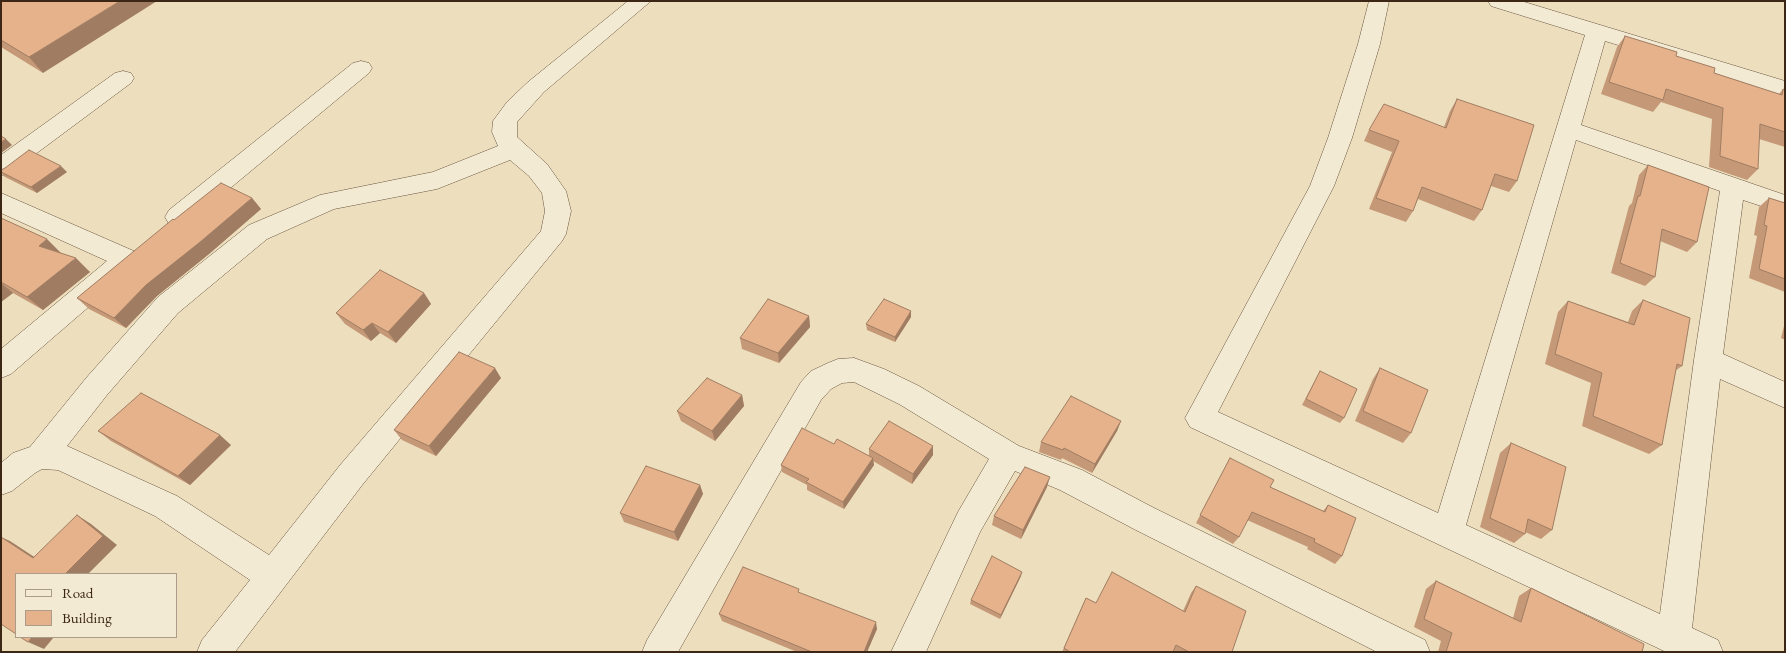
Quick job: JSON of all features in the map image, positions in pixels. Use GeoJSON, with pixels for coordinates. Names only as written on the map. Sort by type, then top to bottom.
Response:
{"type":"FeatureCollection","features":[{"type":"Feature","properties":{"kind":"street"},"geometry":{"type":"LineString","coordinates":[[214,652],[352,474],[553,234],[558,211],[554,191],[538,170],[506,140],[504,132],[506,121],[515,108],[580,50],[641,1]]}},
{"type":"Feature","properties":{"kind":"street"},"geometry":{"type":"LineString","coordinates":[[1379,1],[1369,44],[1340,138],[1322,186],[1200,418],[1706,652]]}},
{"type":"Feature","properties":{"kind":"street"},"geometry":{"type":"LineString","coordinates":[[1498,1],[1785,89]]}},
{"type":"Feature","properties":{"kind":"street"},"geometry":{"type":"LineString","coordinates":[[1448,532],[1598,32]]}},
{"type":"Feature","properties":{"kind":"street"},"geometry":{"type":"LineString","coordinates":[[165,228],[362,68]]}},
{"type":"Feature","properties":{"kind":"street"},"geometry":{"type":"LineString","coordinates":[[1,168],[123,78]]}},
{"type":"Feature","properties":{"kind":"street"},"geometry":{"type":"LineString","coordinates":[[1569,129],[1785,204]]}},
{"type":"Feature","properties":{"kind":"street"},"geometry":{"type":"LineString","coordinates":[[41,456],[96,386],[168,305],[258,232],[329,201],[437,180],[514,149]]}},
{"type":"Feature","properties":{"kind":"street"},"geometry":{"type":"LineString","coordinates":[[1674,638],[1708,360],[1733,186]]}},
{"type":"Feature","properties":{"kind":"street"},"geometry":{"type":"LineString","coordinates":[[1,202],[134,253],[1,366]]}},
{"type":"Feature","properties":{"kind":"street"},"geometry":{"type":"LineString","coordinates":[[1708,360],[1785,396]]}},
{"type":"Feature","properties":{"kind":"street"},"geometry":{"type":"LineString","coordinates":[[659,652],[801,408],[821,380],[838,371],[854,370],[874,377],[909,395],[1008,455],[1071,480],[1143,518],[1413,652]]}},
{"type":"Feature","properties":{"kind":"street"},"geometry":{"type":"LineString","coordinates":[[908,652],[934,593],[969,522],[1008,455]]}},
{"type":"Feature","properties":{"kind":"street"},"geometry":{"type":"LineString","coordinates":[[1,481],[24,463],[41,456],[61,457],[166,506],[272,576]]}},
{"type":"Feature","properties":{"kind":"building"},"geometry":{"type":"Polygon","coordinates":[[[1,1],[120,1],[29,57],[1,40],[1,1]]]}},
{"type":"Feature","properties":{"kind":"building"},"geometry":{"type":"Polygon","coordinates":[[[1625,36],[1677,52],[1676,56],[1715,68],[1714,73],[1782,95],[1783,89],[1785,90],[1785,132],[1760,124],[1758,169],[1720,156],[1723,108],[1666,89],[1663,100],[1609,82],[1625,36]]]}},
{"type":"Feature","properties":{"kind":"building"},"geometry":{"type":"Polygon","coordinates":[[[1457,99],[1534,125],[1517,181],[1495,174],[1482,210],[1422,187],[1413,211],[1376,198],[1399,141],[1369,130],[1384,104],[1446,128],[1457,99]]]}},
{"type":"Feature","properties":{"kind":"building"},"geometry":{"type":"Polygon","coordinates":[[[29,150],[61,166],[31,187],[1,172],[1,170],[29,150]]]}},
{"type":"Feature","properties":{"kind":"building"},"geometry":{"type":"Polygon","coordinates":[[[1648,165],[1709,187],[1697,242],[1662,229],[1655,277],[1620,263],[1648,165]]]}},
{"type":"Feature","properties":{"kind":"building"},"geometry":{"type":"Polygon","coordinates":[[[221,183],[252,198],[146,285],[114,318],[77,298],[173,219],[221,183]]]}},
{"type":"Feature","properties":{"kind":"building"},"geometry":{"type":"Polygon","coordinates":[[[1769,198],[1785,203],[1785,279],[1759,269],[1767,226],[1764,225],[1769,198]]]}},
{"type":"Feature","properties":{"kind":"building"},"geometry":{"type":"Polygon","coordinates":[[[1,218],[47,239],[39,246],[76,258],[27,297],[1,282],[1,218]]]}},
{"type":"Feature","properties":{"kind":"building"},"geometry":{"type":"Polygon","coordinates":[[[380,270],[424,293],[388,332],[372,323],[363,330],[336,313],[380,270]]]}},
{"type":"Feature","properties":{"kind":"building"},"geometry":{"type":"Polygon","coordinates":[[[768,299],[809,316],[778,353],[740,338],[768,299]]]}},
{"type":"Feature","properties":{"kind":"building"},"geometry":{"type":"Polygon","coordinates":[[[884,299],[911,311],[895,337],[866,324],[884,299]]]}},
{"type":"Feature","properties":{"kind":"building"},"geometry":{"type":"Polygon","coordinates":[[[1643,300],[1690,318],[1682,366],[1677,364],[1662,445],[1593,416],[1602,373],[1555,354],[1568,301],[1634,325],[1643,300]]]}},
{"type":"Feature","properties":{"kind":"building"},"geometry":{"type":"Polygon","coordinates":[[[459,352],[495,368],[429,446],[394,430],[459,352]]]}},
{"type":"Feature","properties":{"kind":"building"},"geometry":{"type":"Polygon","coordinates":[[[1380,368],[1428,390],[1411,433],[1363,411],[1380,368]]]}},
{"type":"Feature","properties":{"kind":"building"},"geometry":{"type":"Polygon","coordinates":[[[1320,371],[1357,389],[1344,418],[1306,399],[1320,371]]]}},
{"type":"Feature","properties":{"kind":"building"},"geometry":{"type":"Polygon","coordinates":[[[707,378],[742,395],[712,431],[677,411],[707,378]]]}},
{"type":"Feature","properties":{"kind":"building"},"geometry":{"type":"Polygon","coordinates":[[[141,393],[220,435],[178,476],[98,431],[141,393]]]}},
{"type":"Feature","properties":{"kind":"building"},"geometry":{"type":"Polygon","coordinates":[[[1071,396],[1121,421],[1095,464],[1064,448],[1063,450],[1041,442],[1071,396]]]}},
{"type":"Feature","properties":{"kind":"building"},"geometry":{"type":"Polygon","coordinates":[[[889,421],[933,446],[913,474],[869,449],[889,421]]]}},
{"type":"Feature","properties":{"kind":"building"},"geometry":{"type":"Polygon","coordinates":[[[802,428],[834,444],[837,439],[873,458],[843,502],[806,482],[809,479],[781,465],[802,428]]]}},
{"type":"Feature","properties":{"kind":"building"},"geometry":{"type":"Polygon","coordinates":[[[1511,443],[1566,467],[1552,530],[1528,519],[1525,534],[1490,518],[1511,443]]]}},
{"type":"Feature","properties":{"kind":"building"},"geometry":{"type":"Polygon","coordinates":[[[1230,458],[1274,480],[1270,487],[1325,512],[1328,505],[1356,518],[1342,556],[1314,542],[1315,539],[1252,512],[1239,537],[1200,515],[1230,458]]]}},
{"type":"Feature","properties":{"kind":"building"},"geometry":{"type":"Polygon","coordinates":[[[646,466],[700,485],[674,532],[620,513],[646,466]]]}},
{"type":"Feature","properties":{"kind":"building"},"geometry":{"type":"Polygon","coordinates":[[[1025,467],[1050,477],[1023,530],[994,516],[1025,467]]]}},
{"type":"Feature","properties":{"kind":"building"},"geometry":{"type":"Polygon","coordinates":[[[77,515],[103,536],[66,573],[15,573],[15,633],[1,624],[1,537],[33,558],[77,515]]]}},
{"type":"Feature","properties":{"kind":"building"},"geometry":{"type":"Polygon","coordinates":[[[992,556],[1022,572],[1001,615],[971,600],[992,556]]]}},
{"type":"Feature","properties":{"kind":"building"},"geometry":{"type":"Polygon","coordinates":[[[743,567],[799,589],[798,592],[876,622],[864,652],[812,652],[719,614],[743,567]]]}},
{"type":"Feature","properties":{"kind":"building"},"geometry":{"type":"Polygon","coordinates":[[[1112,572],[1185,612],[1196,586],[1246,611],[1232,652],[1189,652],[1176,645],[1173,652],[1070,652],[1064,648],[1086,598],[1096,603],[1112,572]]]}},
{"type":"Feature","properties":{"kind":"building"},"geometry":{"type":"Polygon","coordinates":[[[1436,581],[1521,622],[1531,588],[1644,644],[1642,652],[1446,652],[1452,633],[1424,619],[1436,581]]]}},
{"type":"Feature","properties":{"kind":"building"},"geometry":{"type":"Polygon","coordinates":[[[22,638],[31,638],[28,642],[22,638]]]}}]}
